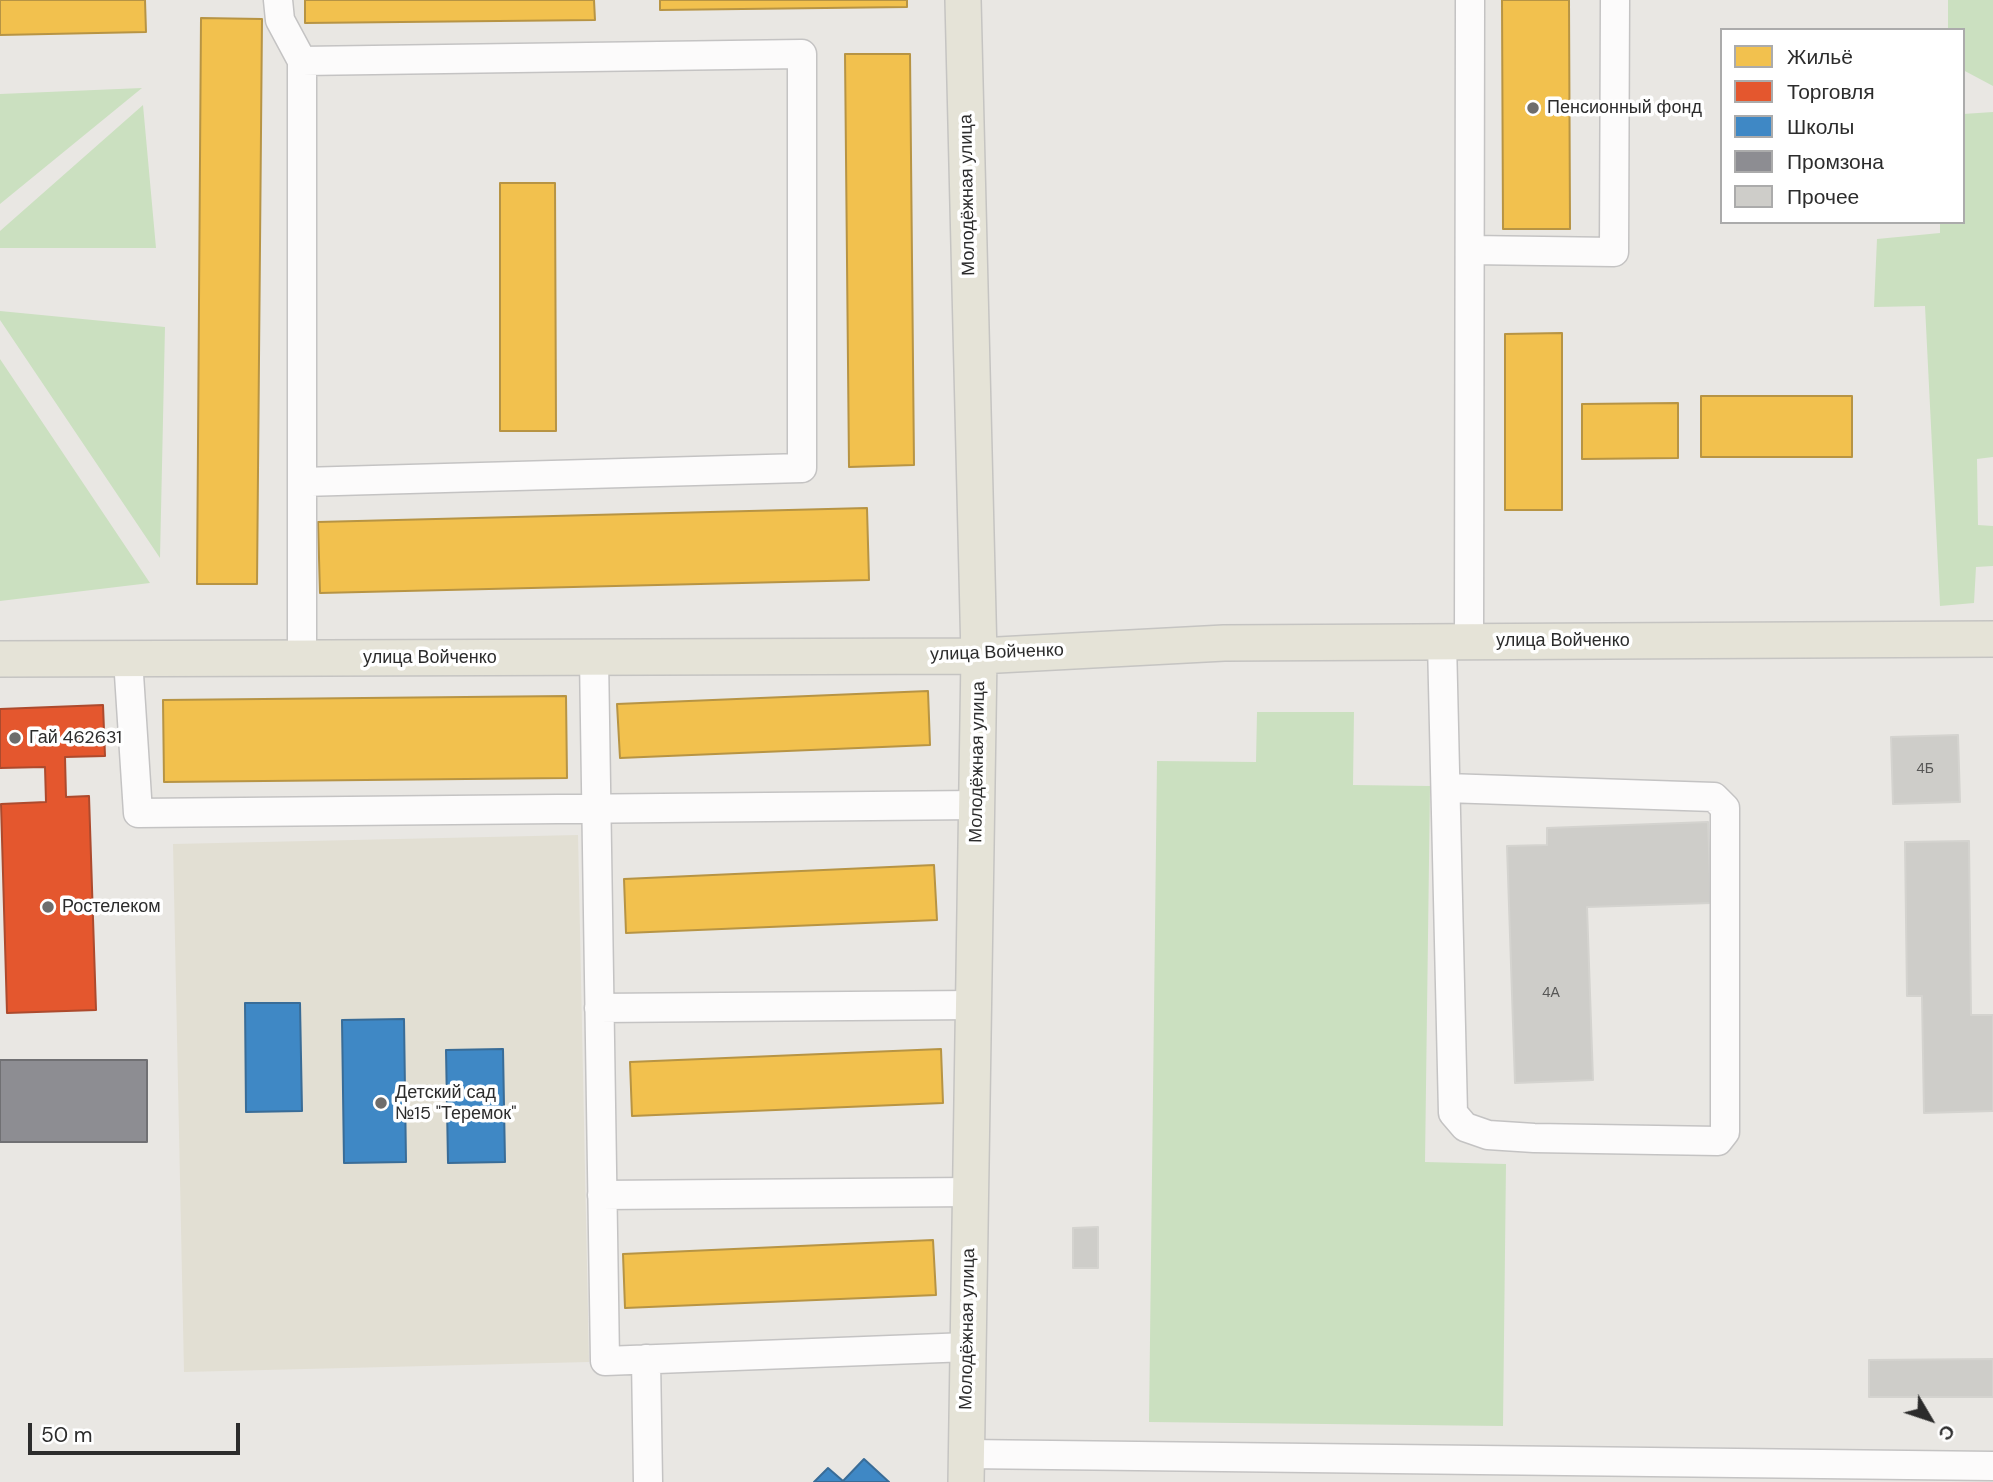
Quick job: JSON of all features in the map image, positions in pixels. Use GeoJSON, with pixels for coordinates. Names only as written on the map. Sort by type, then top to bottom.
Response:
{"type":"FeatureCollection","features":[{"type":"Feature","properties":{"kind":"main road","name":"Молодёжная улица"},"geometry":{"type":"LineString","coordinates":[[963,0],[979,656],[966,1468]]}},
{"type":"Feature","properties":{"kind":"main road","name":"улица Войченко"},"geometry":{"type":"LineString","coordinates":[[0,659],[979,656],[1224,643],[1993,639]]}},
{"type":"Feature","properties":{"kind":"lane"},"geometry":{"type":"LineString","coordinates":[[278,0],[280,20],[302,61],[302,658]]}},
{"type":"Feature","properties":{"kind":"lane"},"geometry":{"type":"LineString","coordinates":[[1446,788],[1714,797],[1725,808],[1725,1132],[1718,1140],[1488,1135],[1465,1127],[1453,1112],[1446,788],[1455,642],[1471,250],[1470,0]]}},
{"type":"Feature","properties":{"kind":"lane"},"geometry":{"type":"LineString","coordinates":[[1471,250],[1614,252],[1615,0]]}},
{"type":"Feature","properties":{"kind":"lane"},"geometry":{"type":"LineString","coordinates":[[302,61],[802,54],[802,468],[302,482]]}},
{"type":"Feature","properties":{"kind":"lane"},"geometry":{"type":"LineString","coordinates":[[594,657],[605,1361],[968,1347]]}},
{"type":"Feature","properties":{"kind":"lane"},"geometry":{"type":"LineString","coordinates":[[128,659],[138,813],[977,805]]}},
{"type":"Feature","properties":{"kind":"lane"},"geometry":{"type":"LineString","coordinates":[[599,1009],[974,1005]]}},
{"type":"Feature","properties":{"kind":"lane"},"geometry":{"type":"LineString","coordinates":[[602,1195],[971,1192]]}},
{"type":"Feature","properties":{"kind":"lane"},"geometry":{"type":"LineString","coordinates":[[646,1359],[648,1482]]}},
{"type":"Feature","properties":{"kind":"lane"},"geometry":{"type":"LineString","coordinates":[[966,1468],[1993,1466]]}},
{"type":"Feature","properties":{"kind":"shaded area","name":"Детский сад №15 \"Теремок\""},"geometry":{"type":"Polygon","coordinates":[[[578,835],[589,1362],[184,1372],[173,844],[578,835]]]}},
{"type":"Feature","properties":{"kind":"green space"},"geometry":{"type":"Polygon","coordinates":[[[1948,0],[1993,0],[1993,86],[1965,71],[1965,28],[1948,28],[1948,0]]]}},
{"type":"Feature","properties":{"kind":"green space"},"geometry":{"type":"Polygon","coordinates":[[[142,88],[0,204],[0,94],[142,88]]]}},
{"type":"Feature","properties":{"kind":"green space"},"geometry":{"type":"Polygon","coordinates":[[[143,105],[156,248],[0,248],[0,231],[143,105]]]}},
{"type":"Feature","properties":{"kind":"green space"},"geometry":{"type":"Polygon","coordinates":[[[1993,112],[1993,457],[1977,459],[1978,525],[1993,526],[1993,566],[1976,567],[1974,603],[1940,606],[1925,306],[1874,307],[1877,239],[1940,233],[1940,224],[1965,224],[1965,114],[1993,112]]]}},
{"type":"Feature","properties":{"kind":"green space"},"geometry":{"type":"Polygon","coordinates":[[[0,311],[165,327],[160,558],[0,320],[0,311]]]}},
{"type":"Feature","properties":{"kind":"green space"},"geometry":{"type":"Polygon","coordinates":[[[0,359],[150,583],[0,601],[0,359]]]}},
{"type":"Feature","properties":{"kind":"green space"},"geometry":{"type":"Polygon","coordinates":[[[1257,712],[1354,712],[1353,785],[1430,786],[1425,1162],[1506,1164],[1503,1426],[1149,1422],[1157,761],[1256,762],[1257,712]]]}},
{"type":"Feature","properties":{"kind":"building: Жильё"},"geometry":{"type":"Polygon","coordinates":[[[0,0],[145,0],[146,32],[0,35],[0,0]]]}},
{"type":"Feature","properties":{"kind":"building: Жильё"},"geometry":{"type":"Polygon","coordinates":[[[305,0],[594,0],[595,20],[305,23],[305,0]]]}},
{"type":"Feature","properties":{"kind":"building: Жильё"},"geometry":{"type":"Polygon","coordinates":[[[660,0],[907,0],[907,7],[660,10],[660,0]]]}},
{"type":"Feature","properties":{"kind":"building: Жильё"},"geometry":{"type":"Polygon","coordinates":[[[1502,0],[1569,0],[1570,229],[1503,229],[1502,0]]]}},
{"type":"Feature","properties":{"kind":"building: Жильё"},"geometry":{"type":"Polygon","coordinates":[[[201,18],[262,19],[257,584],[197,584],[201,18]]]}},
{"type":"Feature","properties":{"kind":"building: Жильё"},"geometry":{"type":"Polygon","coordinates":[[[845,54],[910,54],[914,465],[849,467],[845,54]]]}},
{"type":"Feature","properties":{"kind":"building: Жильё"},"geometry":{"type":"Polygon","coordinates":[[[500,183],[555,183],[556,431],[500,431],[500,183]]]}},
{"type":"Feature","properties":{"kind":"building: Жильё"},"geometry":{"type":"Polygon","coordinates":[[[1562,333],[1562,510],[1505,510],[1505,334],[1562,333]]]}},
{"type":"Feature","properties":{"kind":"building: Жильё"},"geometry":{"type":"Polygon","coordinates":[[[1701,396],[1852,396],[1852,457],[1701,457],[1701,396]]]}},
{"type":"Feature","properties":{"kind":"building: Жильё"},"geometry":{"type":"Polygon","coordinates":[[[1678,403],[1678,458],[1582,459],[1582,404],[1678,403]]]}},
{"type":"Feature","properties":{"kind":"building: Жильё"},"geometry":{"type":"Polygon","coordinates":[[[867,508],[869,580],[320,593],[318,522],[867,508]]]}},
{"type":"Feature","properties":{"kind":"building: Жильё"},"geometry":{"type":"Polygon","coordinates":[[[928,691],[930,745],[620,758],[617,704],[928,691]]]}},
{"type":"Feature","properties":{"kind":"building: Жильё"},"geometry":{"type":"Polygon","coordinates":[[[566,696],[567,778],[164,782],[163,700],[566,696]]]}},
{"type":"Feature","properties":{"kind":"building: Жильё"},"geometry":{"type":"Polygon","coordinates":[[[934,865],[937,920],[626,933],[624,879],[934,865]]]}},
{"type":"Feature","properties":{"kind":"building: Жильё"},"geometry":{"type":"Polygon","coordinates":[[[941,1049],[943,1103],[632,1116],[630,1062],[941,1049]]]}},
{"type":"Feature","properties":{"kind":"building: Жильё"},"geometry":{"type":"Polygon","coordinates":[[[933,1240],[936,1295],[625,1308],[623,1254],[933,1240]]]}},
{"type":"Feature","properties":{"kind":"building: Торговля","name":"Ростелеком"},"geometry":{"type":"Polygon","coordinates":[[[103,705],[105,756],[65,757],[66,797],[89,796],[96,1010],[7,1013],[1,804],[46,802],[45,767],[0,768],[0,709],[103,705]]]}},
{"type":"Feature","properties":{"kind":"building: Школы"},"geometry":{"type":"Polygon","coordinates":[[[245,1003],[300,1003],[302,1111],[246,1112],[245,1003]]]}},
{"type":"Feature","properties":{"kind":"building: Школы"},"geometry":{"type":"Polygon","coordinates":[[[404,1019],[406,1162],[344,1163],[342,1020],[404,1019]]]}},
{"type":"Feature","properties":{"kind":"building: Школы"},"geometry":{"type":"Polygon","coordinates":[[[503,1049],[505,1162],[448,1163],[446,1050],[503,1049]]]}},
{"type":"Feature","properties":{"kind":"building: Школы"},"geometry":{"type":"Polygon","coordinates":[[[864,1459],[889,1482],[814,1482],[828,1468],[843,1481],[864,1459]]]}},
{"type":"Feature","properties":{"kind":"building: Промзона"},"geometry":{"type":"Polygon","coordinates":[[[0,1060],[147,1060],[147,1142],[0,1142],[0,1060]]]}},
{"type":"Feature","properties":{"kind":"building: Прочее"},"geometry":{"type":"Polygon","coordinates":[[[1958,735],[1960,802],[1893,804],[1891,737],[1958,735]]]}},
{"type":"Feature","properties":{"kind":"building: Прочее"},"geometry":{"type":"Polygon","coordinates":[[[1708,822],[1711,903],[1587,907],[1593,1080],[1515,1083],[1507,846],[1547,845],[1547,828],[1708,822]]]}},
{"type":"Feature","properties":{"kind":"building: Прочее"},"geometry":{"type":"Polygon","coordinates":[[[1969,841],[1971,1015],[1993,1015],[1993,1111],[1924,1113],[1922,996],[1907,996],[1905,842],[1969,841]]]}},
{"type":"Feature","properties":{"kind":"building: Прочее"},"geometry":{"type":"Polygon","coordinates":[[[1098,1227],[1098,1268],[1073,1268],[1073,1228],[1098,1227]]]}},
{"type":"Feature","properties":{"kind":"building: Прочее"},"geometry":{"type":"Polygon","coordinates":[[[1993,1359],[1993,1397],[1869,1397],[1869,1360],[1993,1359]]]}},
{"type":"Feature","properties":{"kind":"place","name":"Пенсионный фонд"},"geometry":{"type":"Point","coordinates":[1533,108]}},
{"type":"Feature","properties":{"kind":"place","name":"Гай 462631"},"geometry":{"type":"Point","coordinates":[15,738]}},
{"type":"Feature","properties":{"kind":"place","name":"Ростелеком"},"geometry":{"type":"Point","coordinates":[48,907]}},
{"type":"Feature","properties":{"kind":"place","name":"Детский сад №15 \"Теремок\""},"geometry":{"type":"Point","coordinates":[381,1103]}}]}
